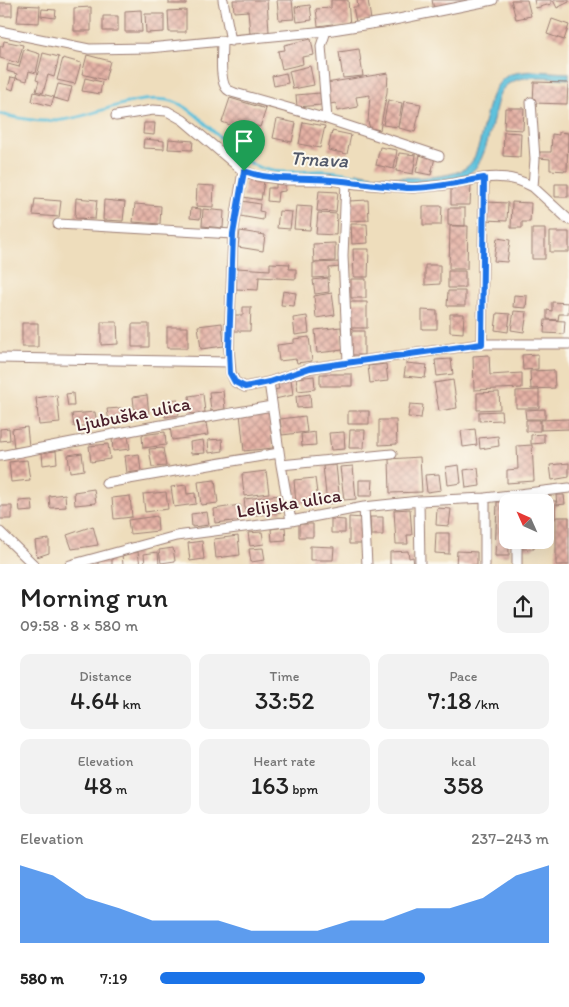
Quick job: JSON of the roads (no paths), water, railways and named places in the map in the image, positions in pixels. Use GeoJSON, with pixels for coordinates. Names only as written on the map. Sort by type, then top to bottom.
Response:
{"type":"FeatureCollection","features":[{"type":"Feature","properties":{"kind":"street"},"geometry":{"type":"LineString","coordinates":[[223,0],[226,41],[222,73],[226,89],[240,95],[327,119],[439,156]]}},
{"type":"Feature","properties":{"kind":"street"},"geometry":{"type":"LineString","coordinates":[[0,31],[89,49],[149,48],[326,30],[389,21],[493,0]]}},
{"type":"Feature","properties":{"kind":"street"},"geometry":{"type":"LineString","coordinates":[[326,30],[321,46],[327,119]]}},
{"type":"Feature","properties":{"kind":"street"},"geometry":{"type":"LineString","coordinates":[[531,102],[535,159],[533,187]]}},
{"type":"Feature","properties":{"kind":"street"},"geometry":{"type":"LineString","coordinates":[[116,116],[153,110],[167,111],[183,120],[244,171],[258,176],[285,180],[330,180],[413,188],[503,177],[533,187],[569,220]]}},
{"type":"Feature","properties":{"kind":"street"},"geometry":{"type":"LineString","coordinates":[[244,171],[233,234],[230,373],[235,382],[245,387],[269,382],[310,368],[482,344],[569,344]]}},
{"type":"Feature","properties":{"kind":"street"},"geometry":{"type":"LineString","coordinates":[[482,344],[484,178]]}},
{"type":"Feature","properties":{"kind":"street"},"geometry":{"type":"LineString","coordinates":[[346,182],[343,256],[348,362]]}},
{"type":"Feature","properties":{"kind":"street"},"geometry":{"type":"LineString","coordinates":[[58,224],[233,234]]}},
{"type":"Feature","properties":{"kind":"street"},"geometry":{"type":"LineString","coordinates":[[0,358],[230,362]]}},
{"type":"Feature","properties":{"kind":"street"},"geometry":{"type":"LineString","coordinates":[[269,382],[291,521]]}},
{"type":"Feature","properties":{"kind":"street","name":"Ljubuška ulica"},"geometry":{"type":"LineString","coordinates":[[0,456],[272,406]]}},
{"type":"Feature","properties":{"kind":"street"},"geometry":{"type":"LineString","coordinates":[[106,483],[279,453]]}},
{"type":"Feature","properties":{"kind":"street"},"geometry":{"type":"LineString","coordinates":[[281,466],[392,454]]}},
{"type":"Feature","properties":{"kind":"street","name":"Lelijska ulica"},"geometry":{"type":"LineString","coordinates":[[537,494],[569,488]]}},
{"type":"Feature","properties":{"kind":"street"},"geometry":{"type":"LineString","coordinates":[[485,498],[485,564]]}},
{"type":"Feature","properties":{"kind":"street","name":"Lelijska ulica"},"geometry":{"type":"LineString","coordinates":[[70,564],[176,536],[291,521],[364,507],[420,501],[499,498]]}},
{"type":"Feature","properties":{"kind":"street"},"geometry":{"type":"LineString","coordinates":[[420,501],[420,564]]}},
{"type":"Feature","properties":{"kind":"street"},"geometry":{"type":"LineString","coordinates":[[364,507],[367,564]]}},
{"type":"Feature","properties":{"kind":"street"},"geometry":{"type":"LineString","coordinates":[[0,532],[34,564]]}},
{"type":"Feature","properties":{"kind":"street"},"geometry":{"type":"LineString","coordinates":[[516,549],[517,564]]}},
{"type":"Feature","properties":{"kind":"water"},"geometry":{"type":"Polygon","coordinates":[[[533,71],[569,73],[569,79],[531,77],[513,81],[506,86],[500,93],[497,101],[485,150],[477,166],[468,174],[454,180],[420,185],[384,184],[356,180],[357,172],[416,178],[448,175],[461,171],[471,163],[478,148],[488,106],[497,86],[511,74],[533,71]]]}},
{"type":"Feature","properties":{"kind":"waterway","name":"Trnava"},"geometry":{"type":"LineString","coordinates":[[0,114],[33,120],[52,121],[81,116],[138,101],[152,99],[167,100],[178,103],[189,110],[232,150],[254,165],[279,172],[331,171],[358,176]]}}]}
